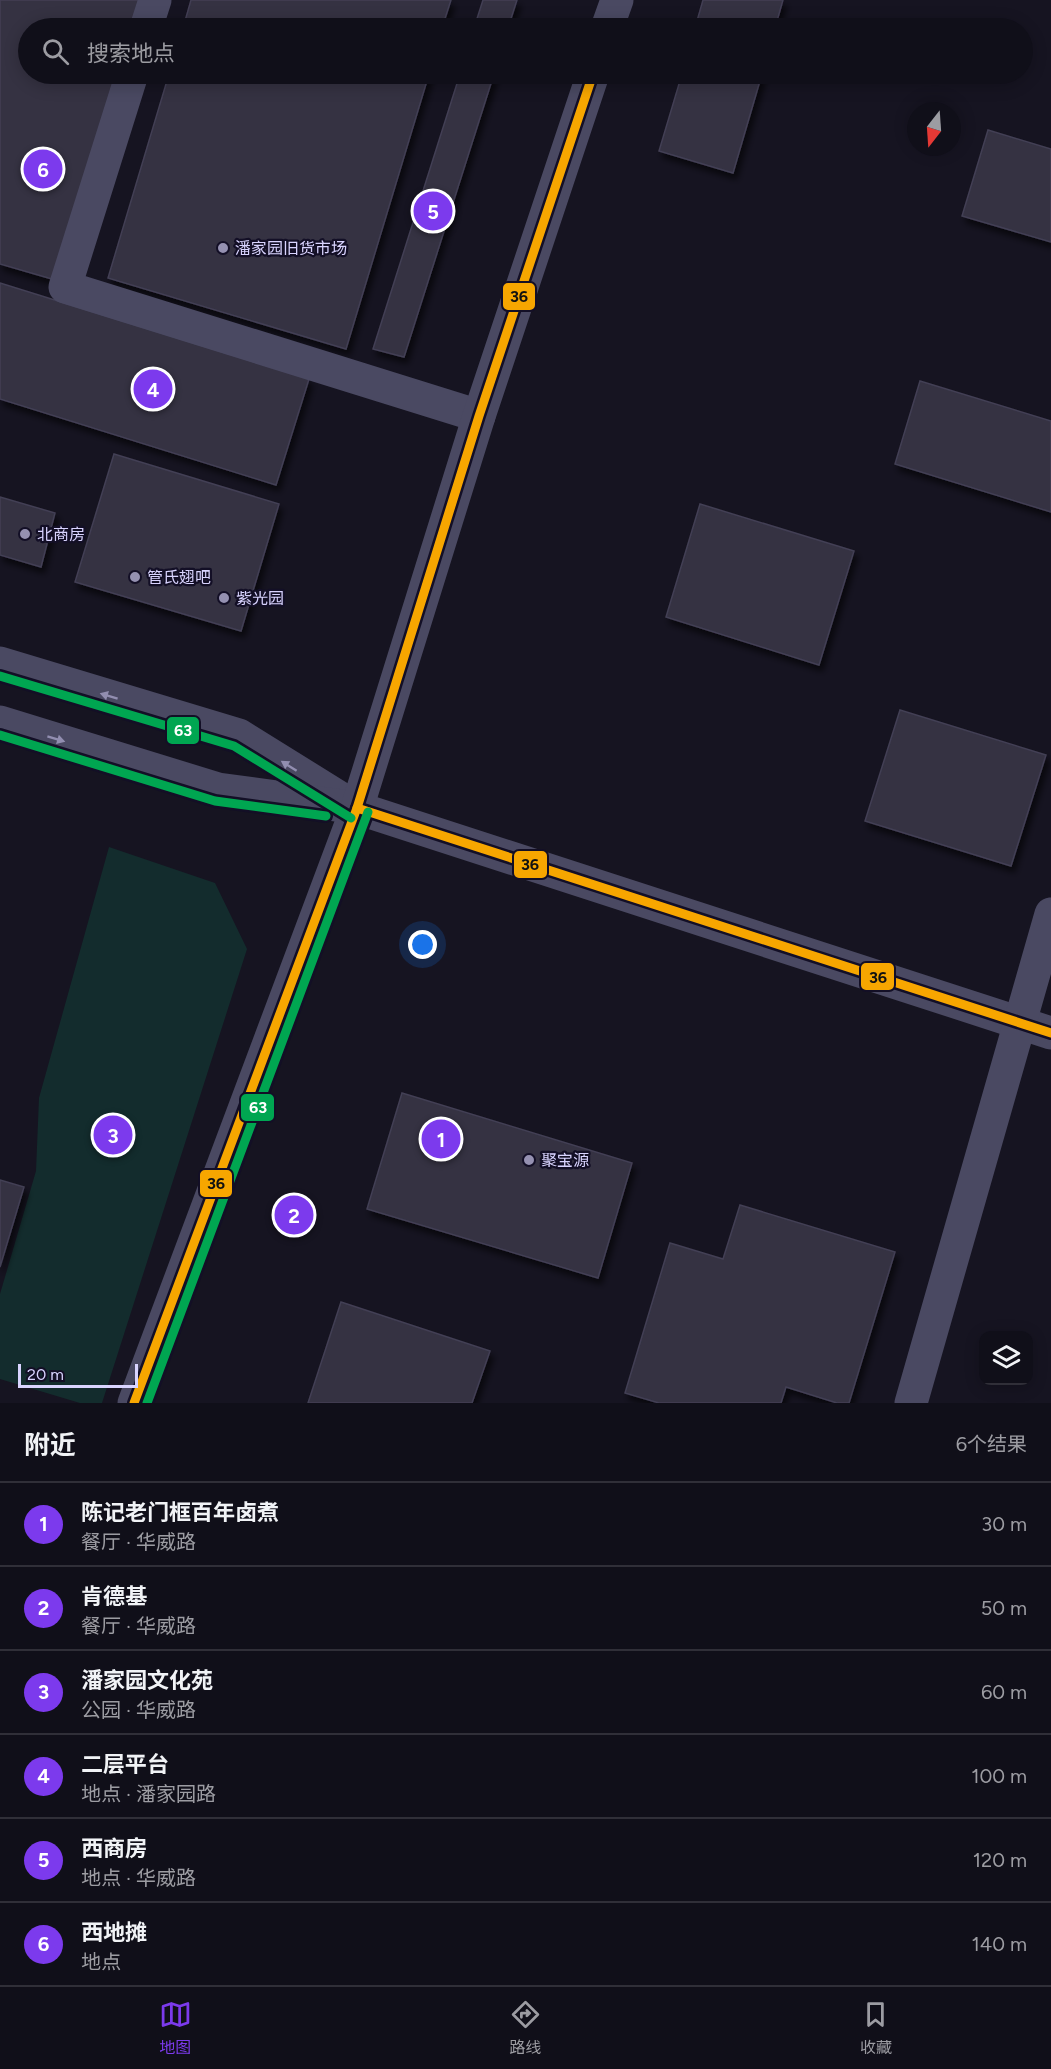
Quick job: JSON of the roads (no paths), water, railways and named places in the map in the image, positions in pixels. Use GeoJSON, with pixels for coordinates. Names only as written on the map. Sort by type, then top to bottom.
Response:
{"type":"FeatureCollection","features":[{"type":"Feature","properties":{"kind":"street"},"geometry":{"type":"LineString","coordinates":[[149,18],[155,0]]}},
{"type":"Feature","properties":{"kind":"street"},"geometry":{"type":"LineString","coordinates":[[611,18],[617,0]]}},
{"type":"Feature","properties":{"kind":"street"},"geometry":{"type":"LineString","coordinates":[[129,84],[65,287],[479,416]]}},
{"type":"Feature","properties":{"kind":"street"},"geometry":{"type":"LineString","coordinates":[[134,1403],[357,808],[479,416],[589,84]]}},
{"type":"Feature","properties":{"kind":"street"},"geometry":{"type":"LineString","coordinates":[[0,663],[239,735],[357,808]]}},
{"type":"Feature","properties":{"kind":"street"},"geometry":{"type":"LineString","coordinates":[[0,722],[218,789],[357,808],[1051,1033]]}},
{"type":"Feature","properties":{"kind":"street"},"geometry":{"type":"LineString","coordinates":[[911,1403],[1051,914]]}},
{"type":"Feature","properties":{"kind":"place","name":"西地摊"},"geometry":{"type":"Point","coordinates":[43,169]}},
{"type":"Feature","properties":{"kind":"place","name":"西商房"},"geometry":{"type":"Point","coordinates":[433,211]}},
{"type":"Feature","properties":{"kind":"place","name":"潘家园旧货市场"},"geometry":{"type":"Point","coordinates":[223,248]}},
{"type":"Feature","properties":{"kind":"place","name":"二层平台"},"geometry":{"type":"Point","coordinates":[153,389]}},
{"type":"Feature","properties":{"kind":"place","name":"北商房"},"geometry":{"type":"Point","coordinates":[25,534]}},
{"type":"Feature","properties":{"kind":"place","name":"管氏翅吧"},"geometry":{"type":"Point","coordinates":[135,577]}},
{"type":"Feature","properties":{"kind":"place","name":"紫光园"},"geometry":{"type":"Point","coordinates":[224,598]}},
{"type":"Feature","properties":{"kind":"place","name":"潘家园文化苑"},"geometry":{"type":"Point","coordinates":[113,1135]}},
{"type":"Feature","properties":{"kind":"place","name":"陈记老门框百年卤煮"},"geometry":{"type":"Point","coordinates":[441,1139]}},
{"type":"Feature","properties":{"kind":"place","name":"聚宝源"},"geometry":{"type":"Point","coordinates":[529,1160]}},
{"type":"Feature","properties":{"kind":"place","name":"肯德基"},"geometry":{"type":"Point","coordinates":[294,1215]}}]}
